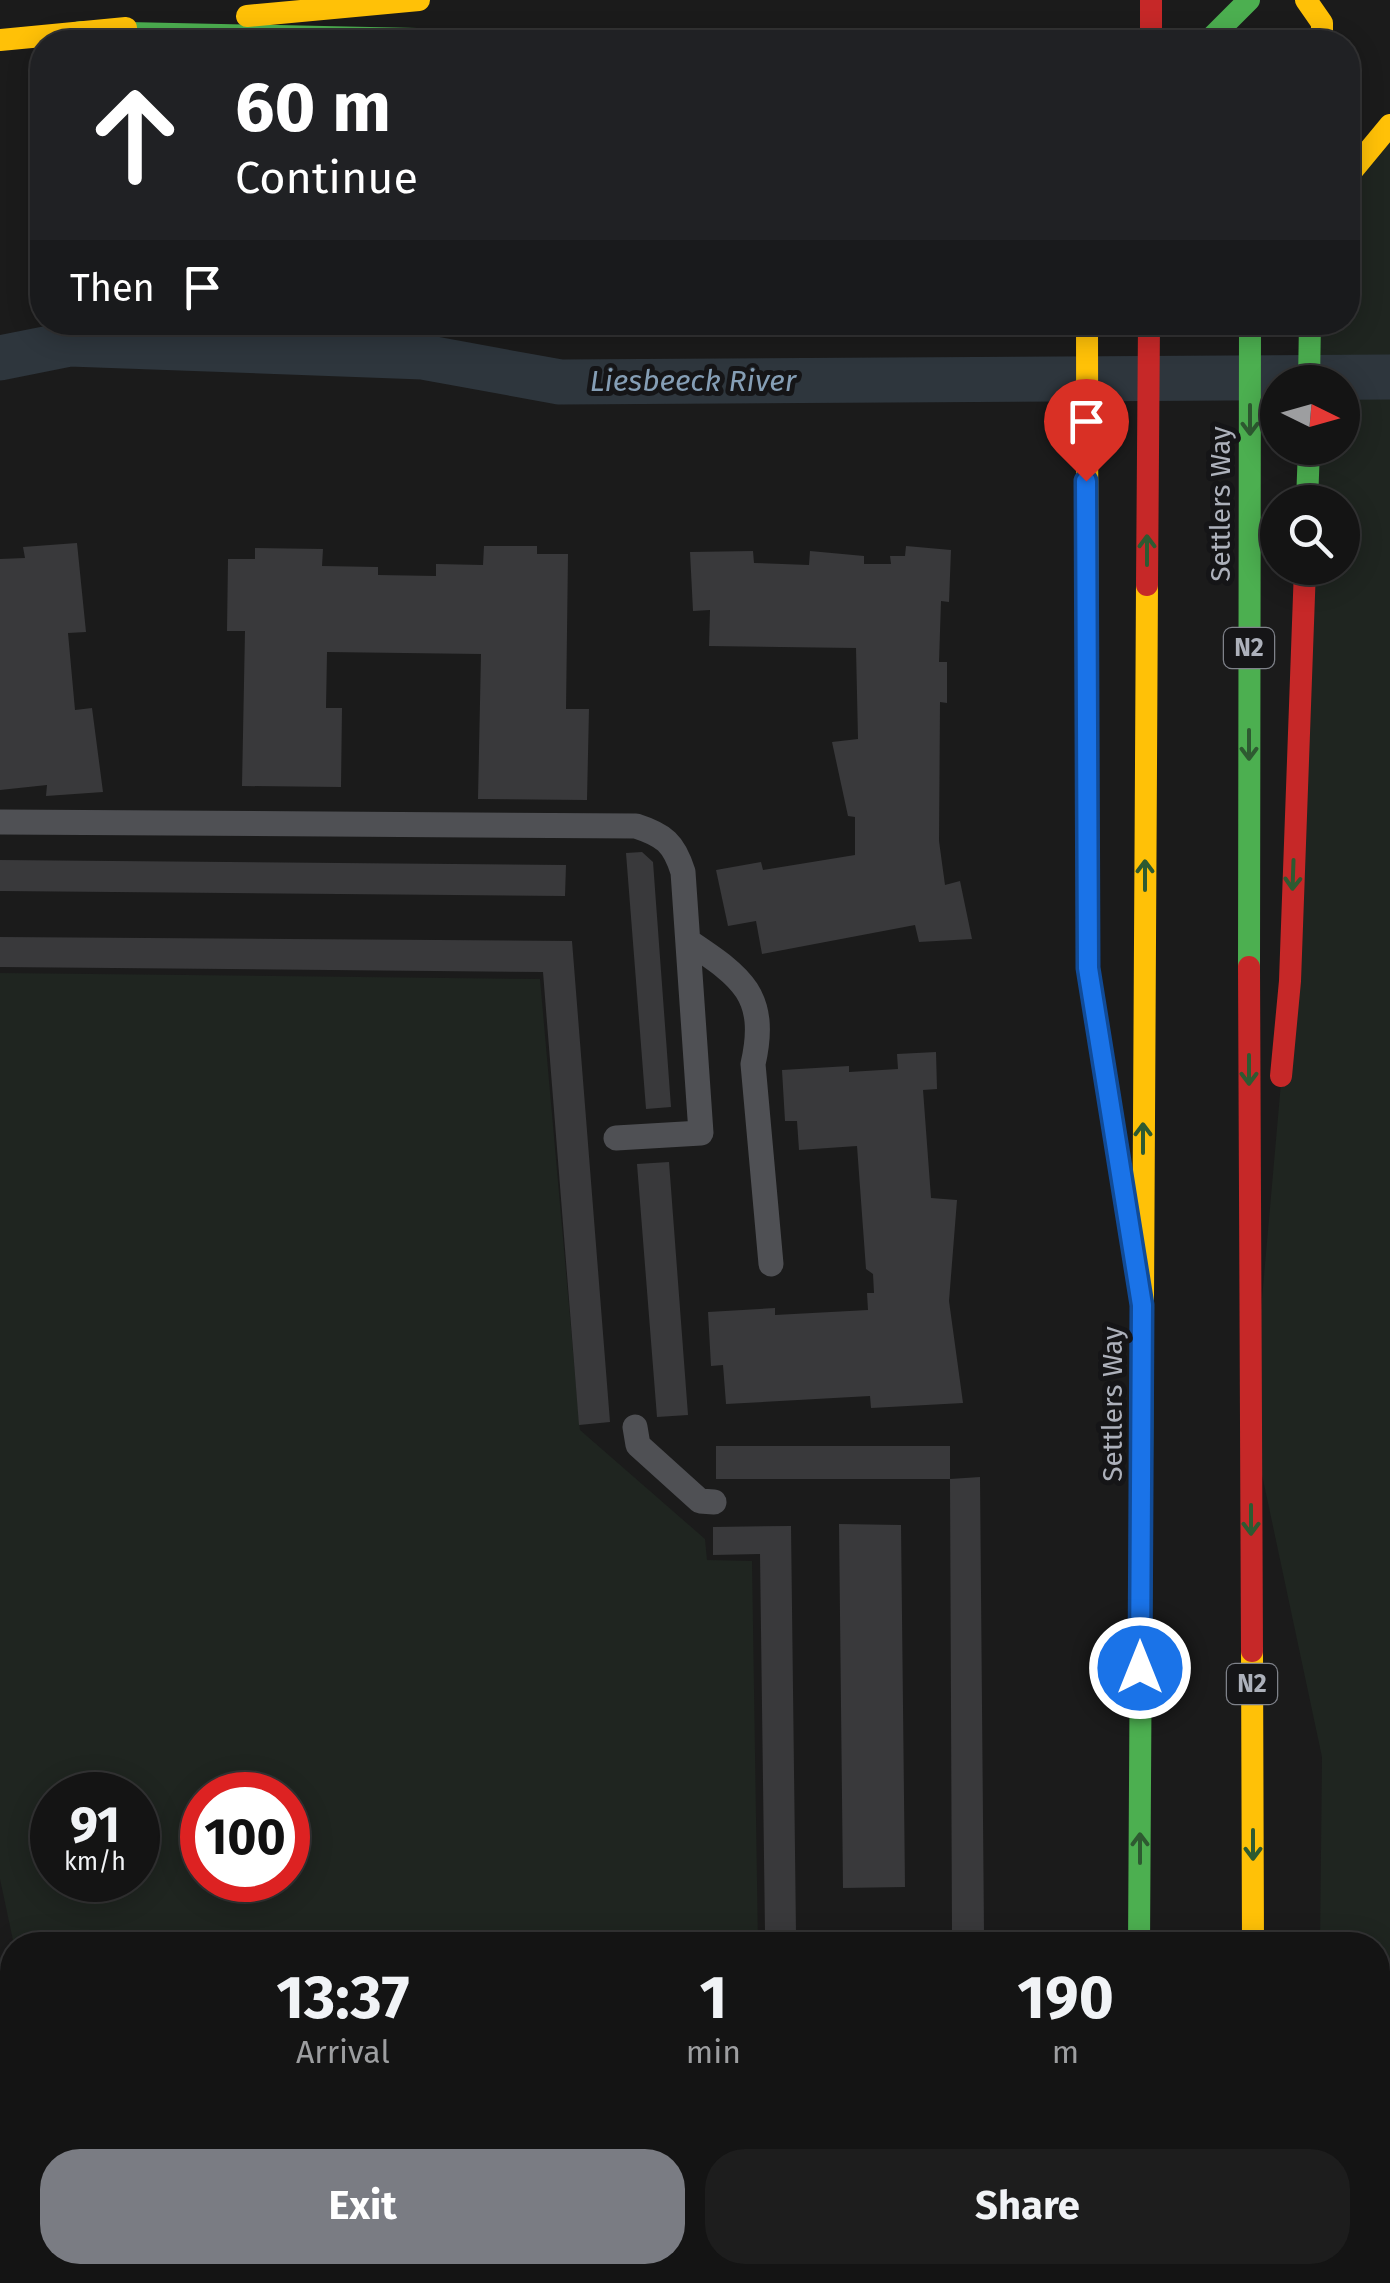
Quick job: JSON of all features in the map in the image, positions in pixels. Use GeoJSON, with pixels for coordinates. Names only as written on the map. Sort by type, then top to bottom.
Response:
{"type":"FeatureCollection","features":[{"type":"Feature","properties":{"kind":"main road"},"geometry":{"type":"LineString","coordinates":[[101,30],[419,0]]}},
{"type":"Feature","properties":{"kind":"main road"},"geometry":{"type":"LineString","coordinates":[[1151,0],[1151,30]]}},
{"type":"Feature","properties":{"kind":"main road"},"geometry":{"type":"LineString","coordinates":[[1250,0],[1250,28]]}},
{"type":"Feature","properties":{"kind":"main road"},"geometry":{"type":"LineString","coordinates":[[1219,30],[1250,0]]}},
{"type":"Feature","properties":{"kind":"main road"},"geometry":{"type":"LineString","coordinates":[[1306,0],[1322,23],[1322,30]]}},
{"type":"Feature","properties":{"kind":"main road"},"geometry":{"type":"LineString","coordinates":[[0,40],[30,37]]}},
{"type":"Feature","properties":{"kind":"main road"},"geometry":{"type":"LineString","coordinates":[[1360,162],[1390,125]]}},
{"type":"Feature","properties":{"kind":"main road"},"geometry":{"type":"LineString","coordinates":[[1087,335],[1088,968],[1142,1305]]}},
{"type":"Feature","properties":{"kind":"main road","name":"Settlers Way"},"geometry":{"type":"LineString","coordinates":[[1139,1932],[1149,335]]}},
{"type":"Feature","properties":{"kind":"main road","name":"Settlers Way"},"geometry":{"type":"LineString","coordinates":[[1250,335],[1253,1932]]}},
{"type":"Feature","properties":{"kind":"main road"},"geometry":{"type":"LineString","coordinates":[[1310,335],[1310,365]]}},
{"type":"Feature","properties":{"kind":"main road"},"geometry":{"type":"LineString","coordinates":[[1280,1096],[1290,980],[1303,585]]}},
{"type":"Feature","properties":{"kind":"main road"},"geometry":{"type":"LineString","coordinates":[[1251,1423],[1273,1173]]}},
{"type":"Feature","properties":{"kind":"lane"},"geometry":{"type":"LineString","coordinates":[[0,822],[636,826],[653,832],[678,855],[683,872],[701,1133],[616,1138]]}},
{"type":"Feature","properties":{"kind":"lane"},"geometry":{"type":"LineString","coordinates":[[688,941],[741,980],[756,1012],[758,1033],[752,1064],[772,1264]]}},
{"type":"Feature","properties":{"kind":"lane"},"geometry":{"type":"LineString","coordinates":[[635,1426],[638,1446],[700,1501],[714,1502]]}},
{"type":"Feature","properties":{"kind":"shaded area"},"geometry":{"type":"Polygon","coordinates":[[[1390,125],[1390,1932],[1320,1932],[1322,1757],[1251,1423],[1290,981],[1304,585],[1360,585],[1360,485],[1308,485],[1308,465],[1360,465],[1360,365],[1309,365],[1310,335],[1360,335],[1360,165],[1390,125]]]}},
{"type":"Feature","properties":{"kind":"shaded area"},"geometry":{"type":"Polygon","coordinates":[[[0,973],[540,979],[580,1430],[705,1539],[707,1560],[752,1561],[758,1932],[11,1932],[0,1879],[0,973]]]}},
{"type":"Feature","properties":{"kind":"building"},"geometry":{"type":"Polygon","coordinates":[[[77,543],[86,632],[68,633],[75,710],[92,708],[103,792],[46,796],[47,785],[0,790],[0,559],[25,558],[23,547],[77,543]]]}},
{"type":"Feature","properties":{"kind":"building"},"geometry":{"type":"Polygon","coordinates":[[[484,546],[537,546],[537,554],[568,554],[566,709],[589,709],[587,800],[478,799],[481,654],[327,652],[326,708],[342,708],[341,787],[242,786],[245,631],[227,631],[228,559],[255,559],[255,548],[323,549],[322,566],[378,567],[378,575],[436,576],[436,564],[483,565],[484,546]]]}},
{"type":"Feature","properties":{"kind":"building"},"geometry":{"type":"Polygon","coordinates":[[[906,546],[951,550],[949,602],[941,601],[939,662],[947,662],[947,703],[940,702],[939,841],[945,885],[960,881],[972,939],[919,942],[915,925],[762,954],[756,921],[728,926],[716,870],[761,862],[763,870],[855,855],[855,817],[848,816],[832,742],[858,739],[856,648],[709,646],[710,610],[693,611],[690,552],[753,551],[754,563],[809,565],[810,551],[864,556],[864,564],[891,564],[890,556],[905,556],[906,546]]]}},
{"type":"Feature","properties":{"kind":"building"},"geometry":{"type":"Polygon","coordinates":[[[642,852],[653,862],[671,1107],[646,1109],[626,853],[642,852]]]}},
{"type":"Feature","properties":{"kind":"building"},"geometry":{"type":"Polygon","coordinates":[[[0,860],[566,865],[565,896],[0,891],[0,860]]]}},
{"type":"Feature","properties":{"kind":"building"},"geometry":{"type":"Polygon","coordinates":[[[0,937],[572,941],[610,1422],[579,1425],[543,972],[0,967],[0,937]]]}},
{"type":"Feature","properties":{"kind":"building"},"geometry":{"type":"Polygon","coordinates":[[[936,1052],[937,1089],[923,1090],[931,1198],[957,1200],[949,1301],[963,1403],[871,1408],[870,1396],[726,1404],[723,1365],[711,1366],[708,1312],[775,1308],[775,1315],[868,1310],[867,1293],[874,1293],[873,1274],[866,1269],[857,1146],[799,1150],[797,1121],[785,1121],[782,1070],[849,1066],[849,1072],[898,1069],[897,1054],[936,1052]]]}},
{"type":"Feature","properties":{"kind":"building"},"geometry":{"type":"Polygon","coordinates":[[[669,1162],[688,1415],[657,1417],[637,1164],[669,1162]]]}},
{"type":"Feature","properties":{"kind":"building"},"geometry":{"type":"Polygon","coordinates":[[[716,1446],[950,1446],[950,1479],[716,1479],[716,1446]]]}},
{"type":"Feature","properties":{"kind":"building"},"geometry":{"type":"Polygon","coordinates":[[[980,1477],[984,1932],[952,1932],[950,1479],[980,1477]]]}},
{"type":"Feature","properties":{"kind":"building"},"geometry":{"type":"Polygon","coordinates":[[[839,1524],[901,1525],[905,1887],[843,1888],[839,1524]]]}},
{"type":"Feature","properties":{"kind":"building"},"geometry":{"type":"Polygon","coordinates":[[[791,1526],[796,1932],[765,1932],[760,1554],[713,1555],[713,1527],[791,1526]]]}},
{"type":"Feature","properties":{"kind":"waterway","name":"Liesbeeck River"},"geometry":{"type":"LineString","coordinates":[[0,358],[70,344],[423,357],[560,382],[1390,377]]}},
{"type":"Feature","properties":{"kind":"traffic: fast"},"geometry":{"type":"LineString","coordinates":[[1219,30],[1249,0]]}},
{"type":"Feature","properties":{"kind":"traffic: fast"},"geometry":{"type":"LineString","coordinates":[[1249,967],[1250,335]]}},
{"type":"Feature","properties":{"kind":"traffic: fast"},"geometry":{"type":"LineString","coordinates":[[1309,365],[1310,335]]}},
{"type":"Feature","properties":{"kind":"traffic: fast"},"geometry":{"type":"LineString","coordinates":[[1308,465],[1308,485]]}},
{"type":"Feature","properties":{"kind":"traffic: fast"},"geometry":{"type":"LineString","coordinates":[[1139,1932],[1143,1299]]}},
{"type":"Feature","properties":{"kind":"traffic: slow"},"geometry":{"type":"LineString","coordinates":[[247,16],[419,0]]}},
{"type":"Feature","properties":{"kind":"traffic: slow"},"geometry":{"type":"LineString","coordinates":[[1306,0],[1322,23],[1322,30]]}},
{"type":"Feature","properties":{"kind":"traffic: slow"},"geometry":{"type":"LineString","coordinates":[[105,30],[126,28]]}},
{"type":"Feature","properties":{"kind":"traffic: slow"},"geometry":{"type":"LineString","coordinates":[[0,40],[30,37]]}},
{"type":"Feature","properties":{"kind":"traffic: slow"},"geometry":{"type":"LineString","coordinates":[[1360,161],[1390,125]]}},
{"type":"Feature","properties":{"kind":"traffic: slow"},"geometry":{"type":"LineString","coordinates":[[1087,335],[1088,968],[1117,1149]]}},
{"type":"Feature","properties":{"kind":"traffic: slow"},"geometry":{"type":"LineString","coordinates":[[1143,1299],[1147,585]]}},
{"type":"Feature","properties":{"kind":"traffic: slow"},"geometry":{"type":"LineString","coordinates":[[1252,1651],[1253,1932]]}},
{"type":"Feature","properties":{"kind":"traffic: jam"},"geometry":{"type":"LineString","coordinates":[[1151,0],[1151,30]]}},
{"type":"Feature","properties":{"kind":"traffic: jam"},"geometry":{"type":"LineString","coordinates":[[1147,585],[1149,335]]}},
{"type":"Feature","properties":{"kind":"traffic: jam"},"geometry":{"type":"LineString","coordinates":[[1281,1076],[1290,981],[1304,585]]}},
{"type":"Feature","properties":{"kind":"traffic: jam"},"geometry":{"type":"LineString","coordinates":[[1249,967],[1252,1651]]}},
{"type":"Feature","properties":{"kind":"route"},"geometry":{"type":"LineString","coordinates":[[1086,481],[1088,968],[1142,1305],[1140,1668]]}}]}
